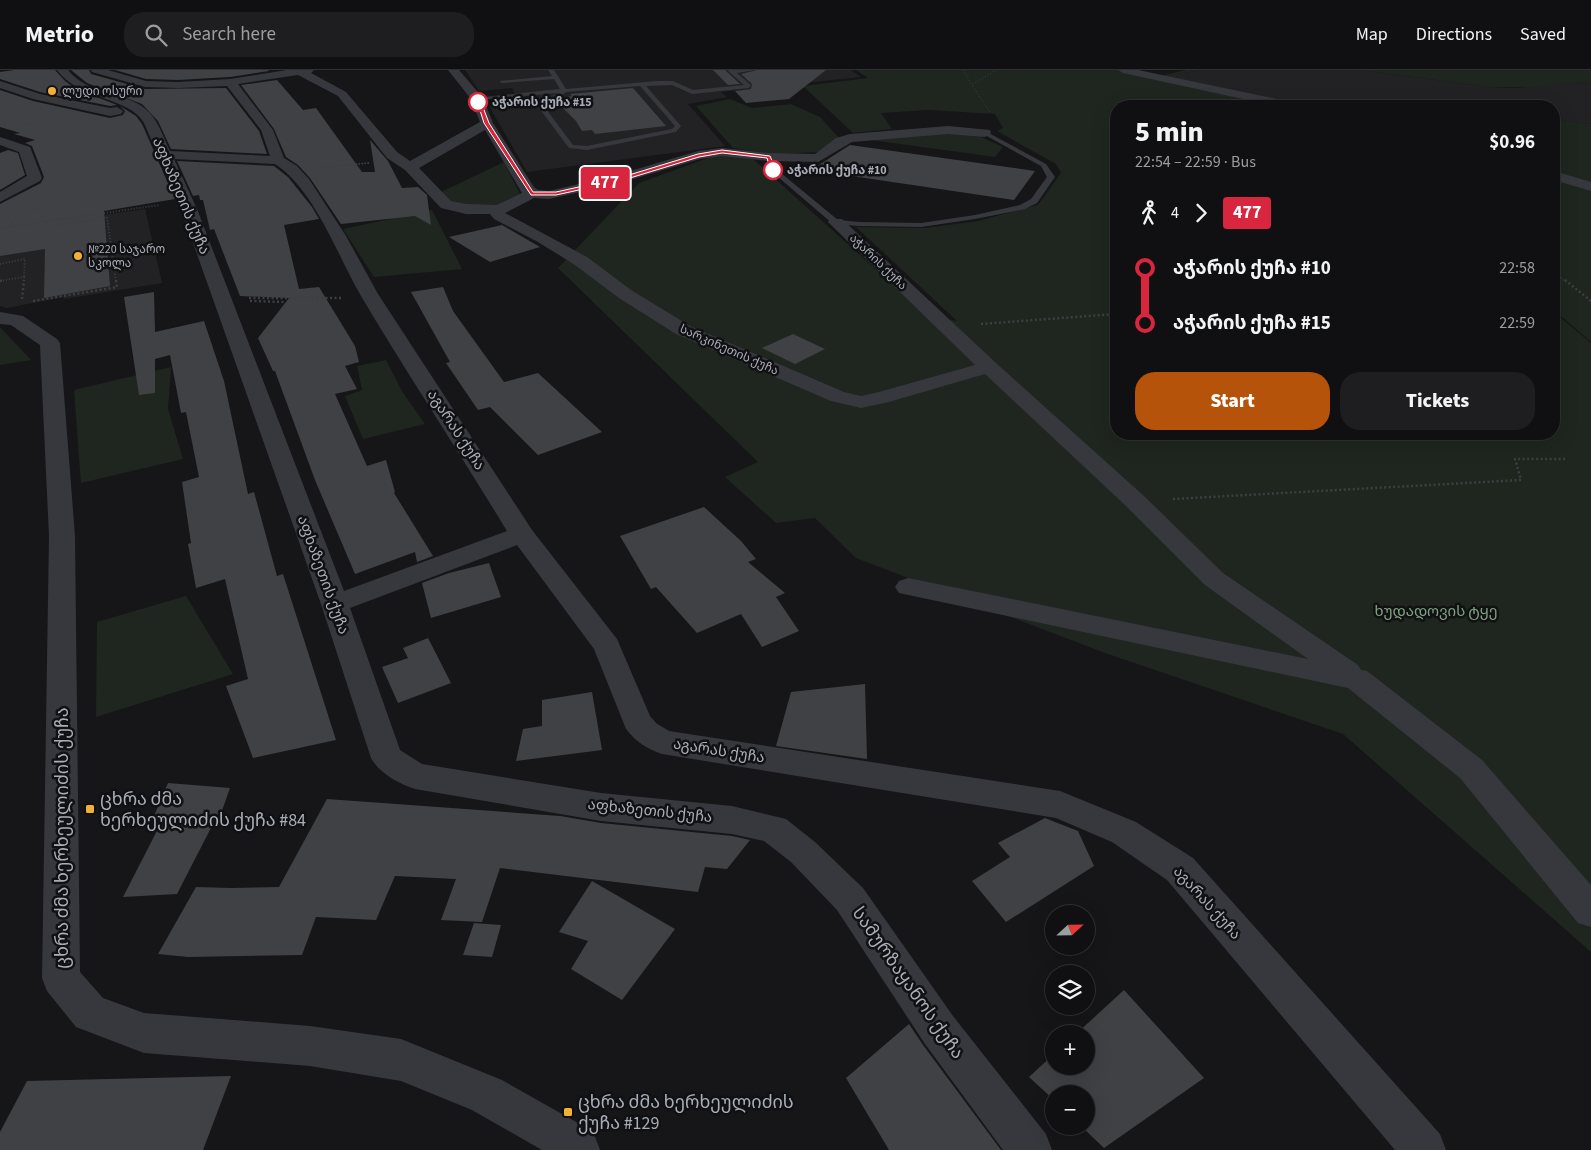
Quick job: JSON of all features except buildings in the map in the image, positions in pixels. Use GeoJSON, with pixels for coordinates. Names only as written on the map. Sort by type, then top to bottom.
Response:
{"type":"FeatureCollection","features":[{"type":"Feature","properties":{"kind":"street","name":"აფხაზეთის ქუჩა"},"geometry":{"type":"LineString","coordinates":[[62,70],[64,75],[77,83],[122,102],[123,111],[146,115],[166,154],[186,202],[335,604],[387,758],[415,776],[601,807],[732,820],[774,829]]}},
{"type":"Feature","properties":{"kind":"street"},"geometry":{"type":"LineString","coordinates":[[96,70],[145,84],[178,85],[230,82],[301,70],[342,94],[392,155],[405,163],[446,205],[466,209],[498,210],[531,194],[549,195],[611,181],[706,154],[722,152],[769,157],[818,158],[841,141],[850,138],[948,130],[985,133]]}},
{"type":"Feature","properties":{"kind":"street"},"geometry":{"type":"LineString","coordinates":[[453,70],[477,98],[486,123],[531,194]]}},
{"type":"Feature","properties":{"kind":"street"},"geometry":{"type":"LineString","coordinates":[[1123,70],[1263,100]]}},
{"type":"Feature","properties":{"kind":"street","name":"აგარას ქუჩა"},"geometry":{"type":"LineString","coordinates":[[230,82],[266,130],[285,164],[302,179],[338,236],[369,294],[522,534],[607,646],[637,721],[646,731],[662,742],[1060,805],[1124,832],[1180,870],[1424,1150]]}},
{"type":"Feature","properties":{"kind":"street"},"geometry":{"type":"LineString","coordinates":[[0,84],[37,97],[123,111]]}},
{"type":"Feature","properties":{"kind":"street"},"geometry":{"type":"LineString","coordinates":[[18,101],[37,97]]}},
{"type":"Feature","properties":{"kind":"street"},"geometry":{"type":"LineString","coordinates":[[405,163],[486,123]]}},
{"type":"Feature","properties":{"kind":"street"},"geometry":{"type":"LineString","coordinates":[[0,141],[25,150],[34,178],[0,198]]}},
{"type":"Feature","properties":{"kind":"street"},"geometry":{"type":"LineString","coordinates":[[166,154],[285,164]]}},
{"type":"Feature","properties":{"kind":"street"},"geometry":{"type":"LineString","coordinates":[[1560,177],[1591,187]]}},
{"type":"Feature","properties":{"kind":"street","name":"სარკინეთის ქუჩა"},"geometry":{"type":"LineString","coordinates":[[498,210],[496,212],[499,216],[544,239],[580,261],[625,294],[683,330],[838,398],[861,402],[989,367]]}},
{"type":"Feature","properties":{"kind":"street","name":"აჭარის ქუჩა"},"geometry":{"type":"LineString","coordinates":[[836,222],[945,326],[1135,501],[1214,579],[1357,679],[1471,769],[1591,911]]}},
{"type":"Feature","properties":{"kind":"street","name":"ცხრა ძმა ხერხეულიძის ქუჩა"},"geometry":{"type":"LineString","coordinates":[[11,311],[16,320],[50,343],[62,536],[61,978],[90,1013],[144,1033],[310,1046],[401,1060],[487,1095],[570,1142],[578,1150]]}},
{"type":"Feature","properties":{"kind":"street"},"geometry":{"type":"LineString","coordinates":[[335,604],[522,534]]}},
{"type":"Feature","properties":{"kind":"street"},"geometry":{"type":"LineString","coordinates":[[908,587],[1357,679]]}},
{"type":"Feature","properties":{"kind":"street","name":"სამურზაყანოს ქუჩა"},"geometry":{"type":"LineString","coordinates":[[774,829],[803,852],[850,899],[939,1030],[1030,1150]]}},
{"type":"Feature","properties":{"kind":"lane"},"geometry":{"type":"LineString","coordinates":[[551,70],[564,91]]}},
{"type":"Feature","properties":{"kind":"lane"},"geometry":{"type":"LineString","coordinates":[[731,71],[752,70]]}},
{"type":"Feature","properties":{"kind":"lane"},"geometry":{"type":"LineString","coordinates":[[477,98],[641,84],[673,83],[692,92],[749,86],[731,71]]}},
{"type":"Feature","properties":{"kind":"lane"},"geometry":{"type":"LineString","coordinates":[[502,81],[555,76]]}},
{"type":"Feature","properties":{"kind":"lane"},"geometry":{"type":"LineString","coordinates":[[564,91],[557,97],[539,104],[571,147],[586,148],[674,131],[678,126],[641,84]]}},
{"type":"Feature","properties":{"kind":"lane"},"geometry":{"type":"LineString","coordinates":[[836,222],[921,225],[975,218],[1022,207],[1034,201],[1051,177],[1044,165],[985,133]]}},
{"type":"Feature","properties":{"kind":"lane","name":"აჭარის ქუჩა"},"geometry":{"type":"LineString","coordinates":[[769,157],[773,170],[836,222]]}},
{"type":"Feature","properties":{"kind":"path"},"geometry":{"type":"LineString","coordinates":[[964,70],[998,125],[985,133]]}},
{"type":"Feature","properties":{"kind":"path"},"geometry":{"type":"LineString","coordinates":[[972,84],[996,70]]}},
{"type":"Feature","properties":{"kind":"path"},"geometry":{"type":"LineString","coordinates":[[34,178],[72,155],[123,111]]}},
{"type":"Feature","properties":{"kind":"path"},"geometry":{"type":"LineString","coordinates":[[285,164],[405,163]]}},
{"type":"Feature","properties":{"kind":"path"},"geometry":{"type":"LineString","coordinates":[[0,228],[42,220],[186,202]]}},
{"type":"Feature","properties":{"kind":"path"},"geometry":{"type":"LineString","coordinates":[[31,301],[117,287],[107,217],[56,225]]}},
{"type":"Feature","properties":{"kind":"path"},"geometry":{"type":"LineString","coordinates":[[0,264],[25,259],[24,277],[11,311]]}},
{"type":"Feature","properties":{"kind":"path"},"geometry":{"type":"LineString","coordinates":[[0,281],[24,277]]}},
{"type":"Feature","properties":{"kind":"path"},"geometry":{"type":"LineString","coordinates":[[1560,277],[1591,301]]}},
{"type":"Feature","properties":{"kind":"path"},"geometry":{"type":"LineString","coordinates":[[286,302],[248,300],[350,297]]}},
{"type":"Feature","properties":{"kind":"path"},"geometry":{"type":"LineString","coordinates":[[945,326],[1110,314]]}},
{"type":"Feature","properties":{"kind":"path"},"geometry":{"type":"LineString","coordinates":[[1135,501],[1521,480],[1515,459],[1565,459]]}},
{"type":"Feature","properties":{"kind":"shaded area"},"geometry":{"type":"Polygon","coordinates":[[[465,70],[851,70],[861,77],[721,92],[727,97],[688,104],[725,146],[527,172],[489,106],[519,103],[512,88],[479,91],[465,70]]]}},
{"type":"Feature","properties":{"kind":"shaded area"},"geometry":{"type":"Polygon","coordinates":[[[1203,70],[1361,70],[1488,87],[1515,88],[1582,82],[1591,83],[1591,124],[1560,121],[1560,100],[1272,100],[1168,77],[1168,75],[1203,70]]]}},
{"type":"Feature","properties":{"kind":"shaded area","name":"№220 საჯარო სკოლა"},"geometry":{"type":"Polygon","coordinates":[[[145,209],[162,283],[64,299],[63,297],[7,308],[0,306],[0,229],[145,209]]]}},
{"type":"Feature","properties":{"kind":"green space","name":"ხუდადოვის ტყე"},"geometry":{"type":"Polygon","coordinates":[[[856,70],[1129,70],[1160,76],[1186,70],[1203,70],[1168,76],[1273,100],[1110,100],[1110,440],[1560,440],[1560,317],[1591,343],[1591,952],[1343,734],[1105,653],[856,558],[815,518],[776,523],[725,477],[758,462],[558,268],[639,183],[722,153],[753,159],[929,317],[957,321],[856,227],[925,228],[978,221],[1038,205],[1061,173],[1056,164],[997,131],[1003,128],[995,114],[928,110],[881,113],[892,129],[853,133],[803,86],[868,78],[856,70]]]}},
{"type":"Feature","properties":{"kind":"green space"},"geometry":{"type":"Polygon","coordinates":[[[1361,70],[1591,70],[1591,83],[1582,82],[1538,87],[1488,87],[1361,70]]]}},
{"type":"Feature","properties":{"kind":"green space"},"geometry":{"type":"Polygon","coordinates":[[[730,99],[752,108],[791,104],[820,117],[839,138],[820,152],[774,154],[733,148],[696,106],[730,99]]]}},
{"type":"Feature","properties":{"kind":"green space"},"geometry":{"type":"Polygon","coordinates":[[[1560,121],[1591,124],[1591,342],[1560,315],[1560,121]]]}},
{"type":"Feature","properties":{"kind":"green space"},"geometry":{"type":"Polygon","coordinates":[[[948,132],[979,136],[1003,147],[995,157],[871,140],[948,132]]]}},
{"type":"Feature","properties":{"kind":"green space"},"geometry":{"type":"Polygon","coordinates":[[[504,162],[521,196],[493,209],[455,205],[441,192],[504,162]]]}},
{"type":"Feature","properties":{"kind":"green space"},"geometry":{"type":"Polygon","coordinates":[[[432,210],[462,269],[374,277],[343,229],[432,210]]]}},
{"type":"Feature","properties":{"kind":"green space"},"geometry":{"type":"Polygon","coordinates":[[[0,327],[31,360],[0,365],[0,327]]]}},
{"type":"Feature","properties":{"kind":"green space"},"geometry":{"type":"Polygon","coordinates":[[[386,360],[403,393],[425,424],[363,439],[345,396],[362,390],[357,366],[386,360]]]}},
{"type":"Feature","properties":{"kind":"green space"},"geometry":{"type":"Polygon","coordinates":[[[171,367],[168,409],[183,459],[81,483],[74,390],[171,367]]]}},
{"type":"Feature","properties":{"kind":"green space"},"geometry":{"type":"Polygon","coordinates":[[[186,596],[233,674],[96,717],[97,622],[186,596]]]}},
{"type":"Feature","properties":{"kind":"bus line","name":"477"},"geometry":{"type":"LineString","coordinates":[[478,102],[486,123],[531,194],[556,194],[620,179],[698,155],[722,152],[769,157],[773,170]]}},
{"type":"Feature","properties":{"kind":"place","name":"ლუდი ოსური"},"geometry":{"type":"Point","coordinates":[52,91]}},
{"type":"Feature","properties":{"kind":"place","name":"აჭარის ქუჩა #15"},"geometry":{"type":"Point","coordinates":[478,102]}},
{"type":"Feature","properties":{"kind":"place","name":"აჭარის ქუჩა #10"},"geometry":{"type":"Point","coordinates":[773,170]}},
{"type":"Feature","properties":{"kind":"place","name":"№220 საჯარო სკოლა"},"geometry":{"type":"Point","coordinates":[78,256]}},
{"type":"Feature","properties":{"kind":"place","name":"ცხრა ძმა ხერხეულიძის ქუჩა #84"},"geometry":{"type":"Point","coordinates":[90,809]}},
{"type":"Feature","properties":{"kind":"place","name":"ცხრა ძმა ხერხეულიძის ქუჩა #129"},"geometry":{"type":"Point","coordinates":[568,1112]}}]}
